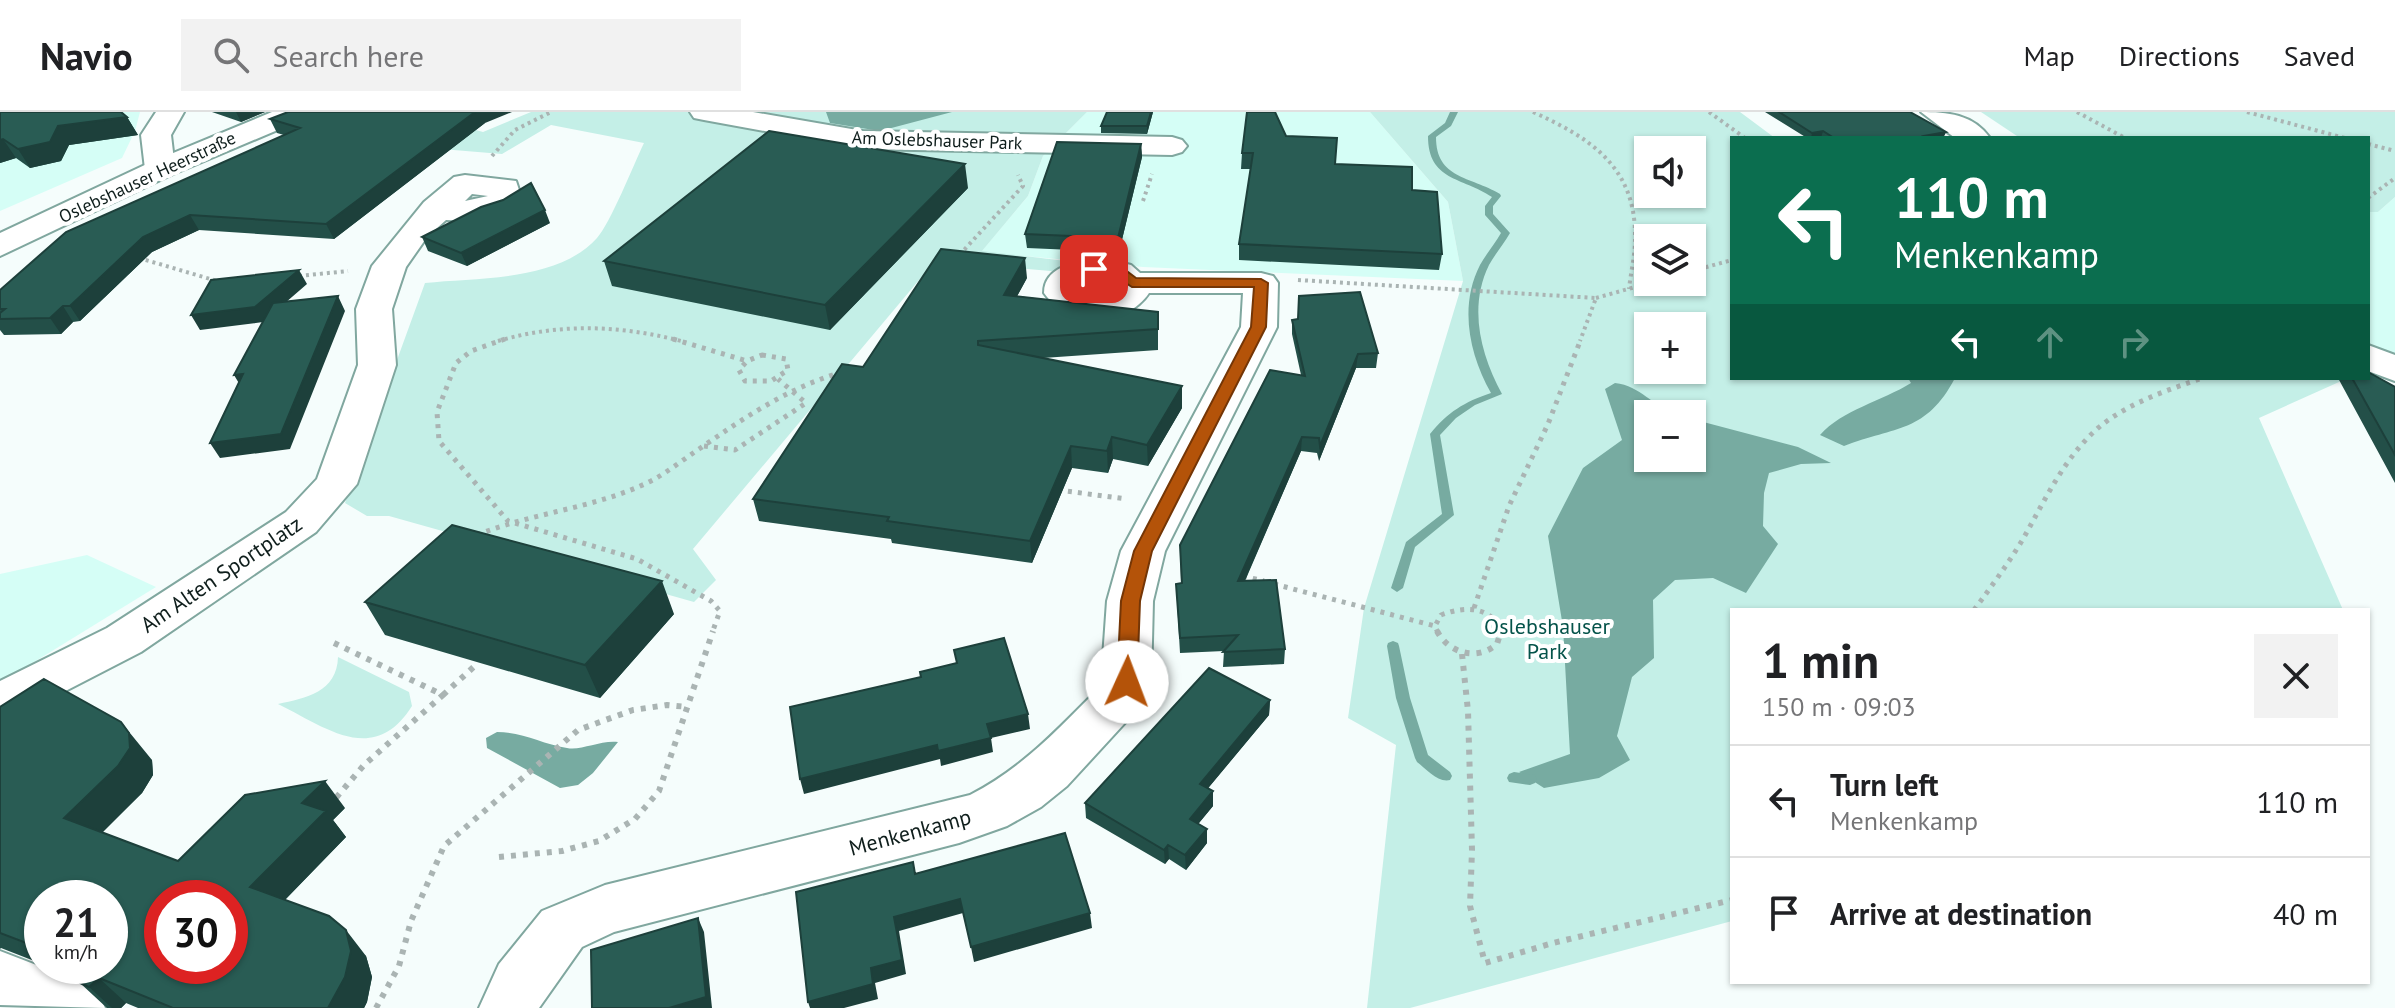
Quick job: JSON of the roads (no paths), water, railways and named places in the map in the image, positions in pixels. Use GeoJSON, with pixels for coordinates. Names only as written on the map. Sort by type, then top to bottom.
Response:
{"type":"FeatureCollection","features":[{"type":"Feature","properties":{"kind":"street"},"geometry":{"type":"LineString","coordinates":[[160,169],[156,135],[170,112]]}},
{"type":"Feature","properties":{"kind":"street","name":"Oslebshauser Heerstraße"},"geometry":{"type":"LineString","coordinates":[[3,242],[160,169],[296,112]]}},
{"type":"Feature","properties":{"kind":"street","name":"Am Oslebshauser Park"},"geometry":{"type":"LineString","coordinates":[[704,112],[863,140],[1172,146]]}},
{"type":"Feature","properties":{"kind":"street"},"geometry":{"type":"LineString","coordinates":[[1935,112],[1972,136]]}},
{"type":"Feature","properties":{"kind":"street","name":"Am Alten Sportplatz"},"geometry":{"type":"LineString","coordinates":[[0,703],[124,640],[301,522],[322,503],[336,484],[377,365],[374,309],[389,266],[450,197]]}},
{"type":"Feature","properties":{"kind":"street","name":"Menkenkamp"},"geometry":{"type":"LineString","coordinates":[[509,1008],[520,983],[562,929],[605,910],[959,821],[988,811],[1023,792],[1049,771],[1118,699],[1127,682],[1130,601],[1143,551],[1259,327],[1261,283],[1132,283]]}},
{"type":"Feature","properties":{"kind":"street"},"geometry":{"type":"LineString","coordinates":[[2370,357],[2395,370]]}},
{"type":"Feature","properties":{"kind":"street"},"geometry":{"type":"LineString","coordinates":[[0,978],[75,1008]]}},
{"type":"Feature","properties":{"kind":"waterway"},"geometry":{"type":"LineString","coordinates":[[1397,588],[1410,545],[1448,515],[1435,434],[1452,416],[1471,403],[1497,394],[1480,360],[1474,307],[1483,269],[1506,233],[1489,215],[1489,206],[1497,196],[1453,176],[1436,162],[1432,136],[1448,124],[1454,112]]}},
{"type":"Feature","properties":{"kind":"waterway"},"geometry":{"type":"LineString","coordinates":[[1393,646],[1403,698],[1422,758],[1445,776]]}},
{"type":"Feature","properties":{"kind":"waterway"},"geometry":{"type":"LineString","coordinates":[[1514,778],[1530,779]]}},
{"type":"Feature","properties":{"kind":"park label","name":"Oslebshauser Park"},"geometry":{"type":"Point","coordinates":[1547,638]}}]}
